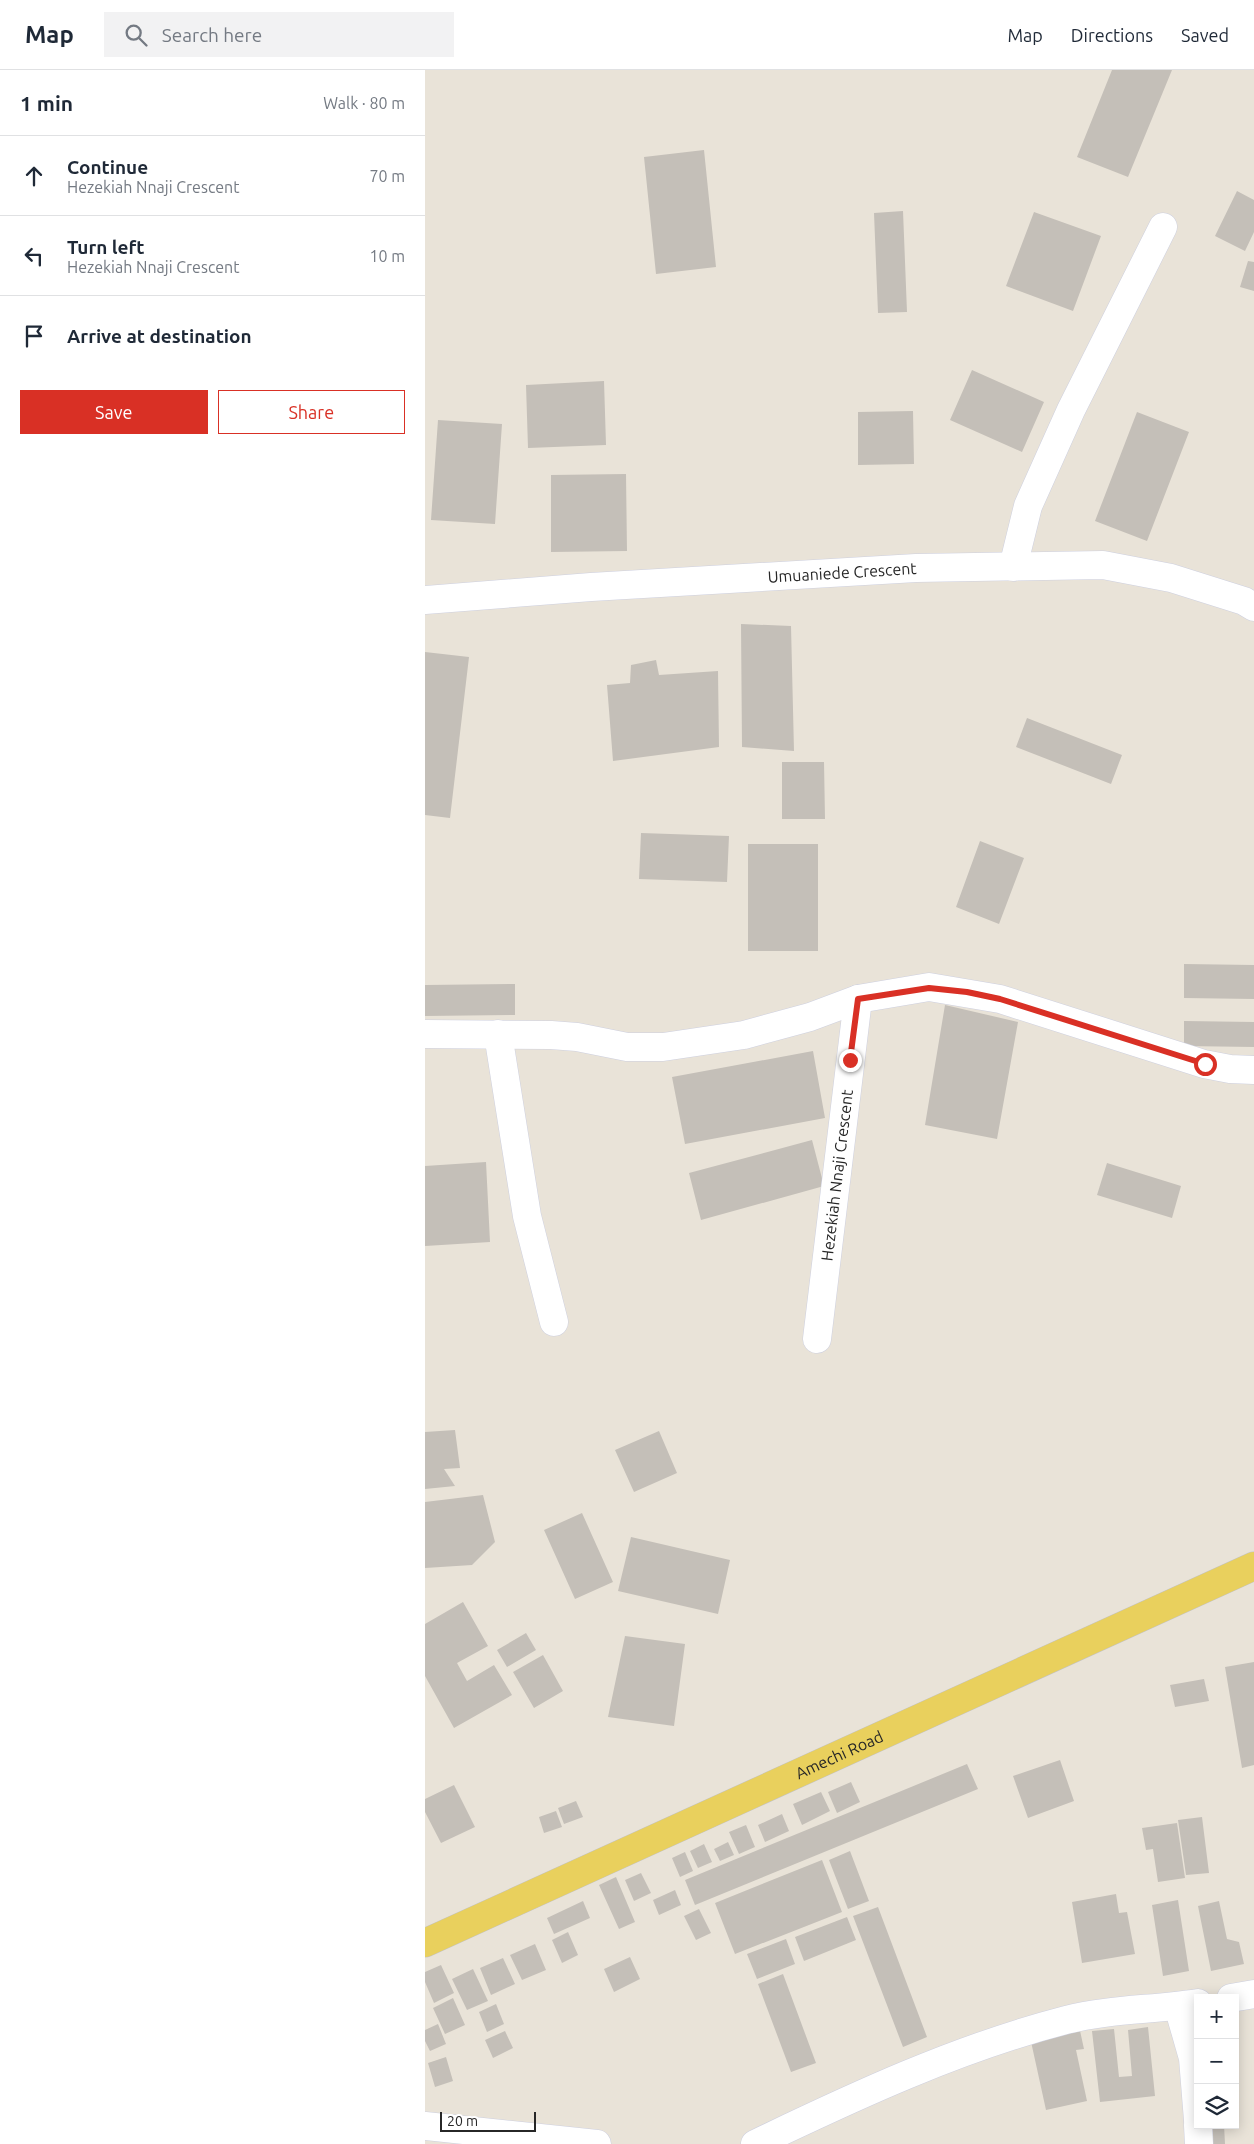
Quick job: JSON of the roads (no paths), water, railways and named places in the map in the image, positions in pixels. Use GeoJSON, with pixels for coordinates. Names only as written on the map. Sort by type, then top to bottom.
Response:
{"type":"FeatureCollection","features":[{"type":"Feature","properties":{"kind":"main road","name":"Amechi Road"},"geometry":{"type":"LineString","coordinates":[[425,1943],[1254,1566]]}},
{"type":"Feature","properties":{"kind":"street"},"geometry":{"type":"LineString","coordinates":[[1013,567],[1028,506],[1067,418],[1163,227]]}},
{"type":"Feature","properties":{"kind":"street","name":"Umuaniede Crescent"},"geometry":{"type":"LineString","coordinates":[[425,600],[591,587],[916,568],[1103,565],[1171,578],[1244,601],[1254,607]]}},
{"type":"Feature","properties":{"kind":"street"},"geometry":{"type":"LineString","coordinates":[[425,1034],[577,1037],[627,1047],[663,1047],[744,1035],[811,1017],[858,999],[929,988],[967,992],[1000,999],[1205,1064],[1230,1070],[1254,1070]]}},
{"type":"Feature","properties":{"kind":"street","name":"Hezekiah Nnaji Crescent"},"geometry":{"type":"LineString","coordinates":[[817,1339],[858,999]]}},
{"type":"Feature","properties":{"kind":"street"},"geometry":{"type":"LineString","coordinates":[[498,1034],[527,1216],[554,1322]]}},
{"type":"Feature","properties":{"kind":"street"},"geometry":{"type":"LineString","coordinates":[[1239,1997],[1254,1994]]}},
{"type":"Feature","properties":{"kind":"street"},"geometry":{"type":"LineString","coordinates":[[755,2144],[868,2090],[1014,2035],[1067,2020],[1188,2004],[1195,2084]]}},
{"type":"Feature","properties":{"kind":"street"},"geometry":{"type":"LineString","coordinates":[[425,2126],[597,2144]]}},
{"type":"Feature","properties":{"kind":"street"},"geometry":{"type":"LineString","coordinates":[[1198,2129],[1199,2144]]}}]}
